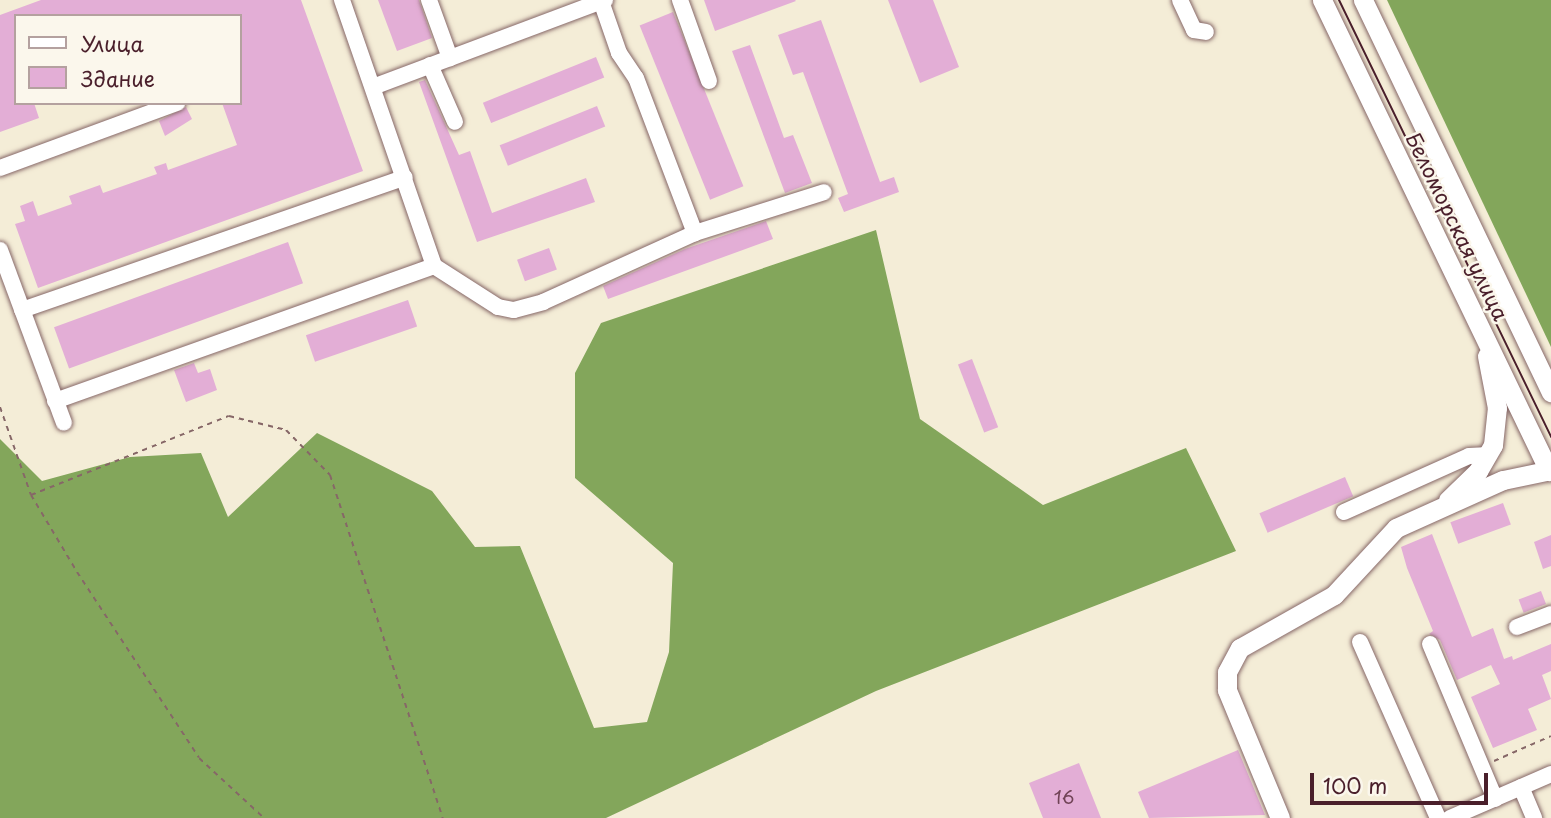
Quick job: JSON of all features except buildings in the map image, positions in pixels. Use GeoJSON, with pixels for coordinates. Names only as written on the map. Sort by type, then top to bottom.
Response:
{"type":"FeatureCollection","features":[{"type":"Feature","properties":{"kind":"main road","name":"Беломорская улица"},"geometry":{"type":"LineString","coordinates":[[1322,0],[1550,472]]}},
{"type":"Feature","properties":{"kind":"main road","name":"Беломорская улица"},"geometry":{"type":"LineString","coordinates":[[1363,0],[1551,392]]}},
{"type":"Feature","properties":{"kind":"main road"},"geometry":{"type":"LineString","coordinates":[[1433,511],[1489,455],[1497,408],[1481,325]]}},
{"type":"Feature","properties":{"kind":"main road"},"geometry":{"type":"LineString","coordinates":[[1280,818],[1233,710],[1227,690],[1232,659],[1251,639],[1318,607],[1396,528],[1503,480],[1550,472]]}},
{"type":"Feature","properties":{"kind":"lane"},"geometry":{"type":"LineString","coordinates":[[342,0],[434,266],[498,307],[514,310],[543,302],[695,233],[824,192]]}},
{"type":"Feature","properties":{"kind":"lane"},"geometry":{"type":"LineString","coordinates":[[429,0],[450,58]]}},
{"type":"Feature","properties":{"kind":"lane"},"geometry":{"type":"LineString","coordinates":[[680,0],[709,81]]}},
{"type":"Feature","properties":{"kind":"lane"},"geometry":{"type":"LineString","coordinates":[[1180,0],[1194,30],[1206,32]]}},
{"type":"Feature","properties":{"kind":"lane"},"geometry":{"type":"LineString","coordinates":[[373,86],[603,1],[619,53],[636,78],[695,233]]}},
{"type":"Feature","properties":{"kind":"lane"},"geometry":{"type":"LineString","coordinates":[[430,65],[455,122]]}},
{"type":"Feature","properties":{"kind":"lane"},"geometry":{"type":"LineString","coordinates":[[0,168],[172,105]]}},
{"type":"Feature","properties":{"kind":"lane"},"geometry":{"type":"LineString","coordinates":[[22,310],[405,177]]}},
{"type":"Feature","properties":{"kind":"lane"},"geometry":{"type":"LineString","coordinates":[[0,250],[64,423]]}},
{"type":"Feature","properties":{"kind":"lane"},"geometry":{"type":"LineString","coordinates":[[55,401],[434,266]]}},
{"type":"Feature","properties":{"kind":"lane"},"geometry":{"type":"LineString","coordinates":[[1344,512],[1469,456],[1489,455]]}},
{"type":"Feature","properties":{"kind":"lane"},"geometry":{"type":"LineString","coordinates":[[1517,627],[1551,614]]}},
{"type":"Feature","properties":{"kind":"lane"},"geometry":{"type":"LineString","coordinates":[[1360,642],[1438,818]]}},
{"type":"Feature","properties":{"kind":"lane"},"geometry":{"type":"LineString","coordinates":[[1430,644],[1495,799]]}},
{"type":"Feature","properties":{"kind":"lane"},"geometry":{"type":"LineString","coordinates":[[1450,818],[1551,774]]}},
{"type":"Feature","properties":{"kind":"lane"},"geometry":{"type":"LineString","coordinates":[[1521,787],[1534,818]]}},
{"type":"Feature","properties":{"kind":"path"},"geometry":{"type":"LineString","coordinates":[[0,408],[31,495],[198,758],[264,818]]}},
{"type":"Feature","properties":{"kind":"path"},"geometry":{"type":"LineString","coordinates":[[31,495],[229,416],[286,430],[330,475],[443,818]]}},
{"type":"Feature","properties":{"kind":"path"},"geometry":{"type":"LineString","coordinates":[[1490,763],[1551,736]]}},
{"type":"Feature","properties":{"kind":"green space"},"geometry":{"type":"Polygon","coordinates":[[[1387,0],[1551,0],[1551,347],[1387,0]]]}},
{"type":"Feature","properties":{"kind":"green space"},"geometry":{"type":"Polygon","coordinates":[[[876,230],[920,419],[1043,505],[1186,448],[1236,551],[876,691],[606,818],[0,818],[0,439],[42,481],[130,457],[201,453],[228,517],[317,433],[432,491],[475,547],[520,546],[594,728],[647,722],[669,652],[673,563],[575,478],[575,373],[601,323],[876,230]]]}},
{"type":"Feature","properties":{"kind":"tram line"},"geometry":{"type":"LineString","coordinates":[[1339,0],[1551,437]]}}]}
